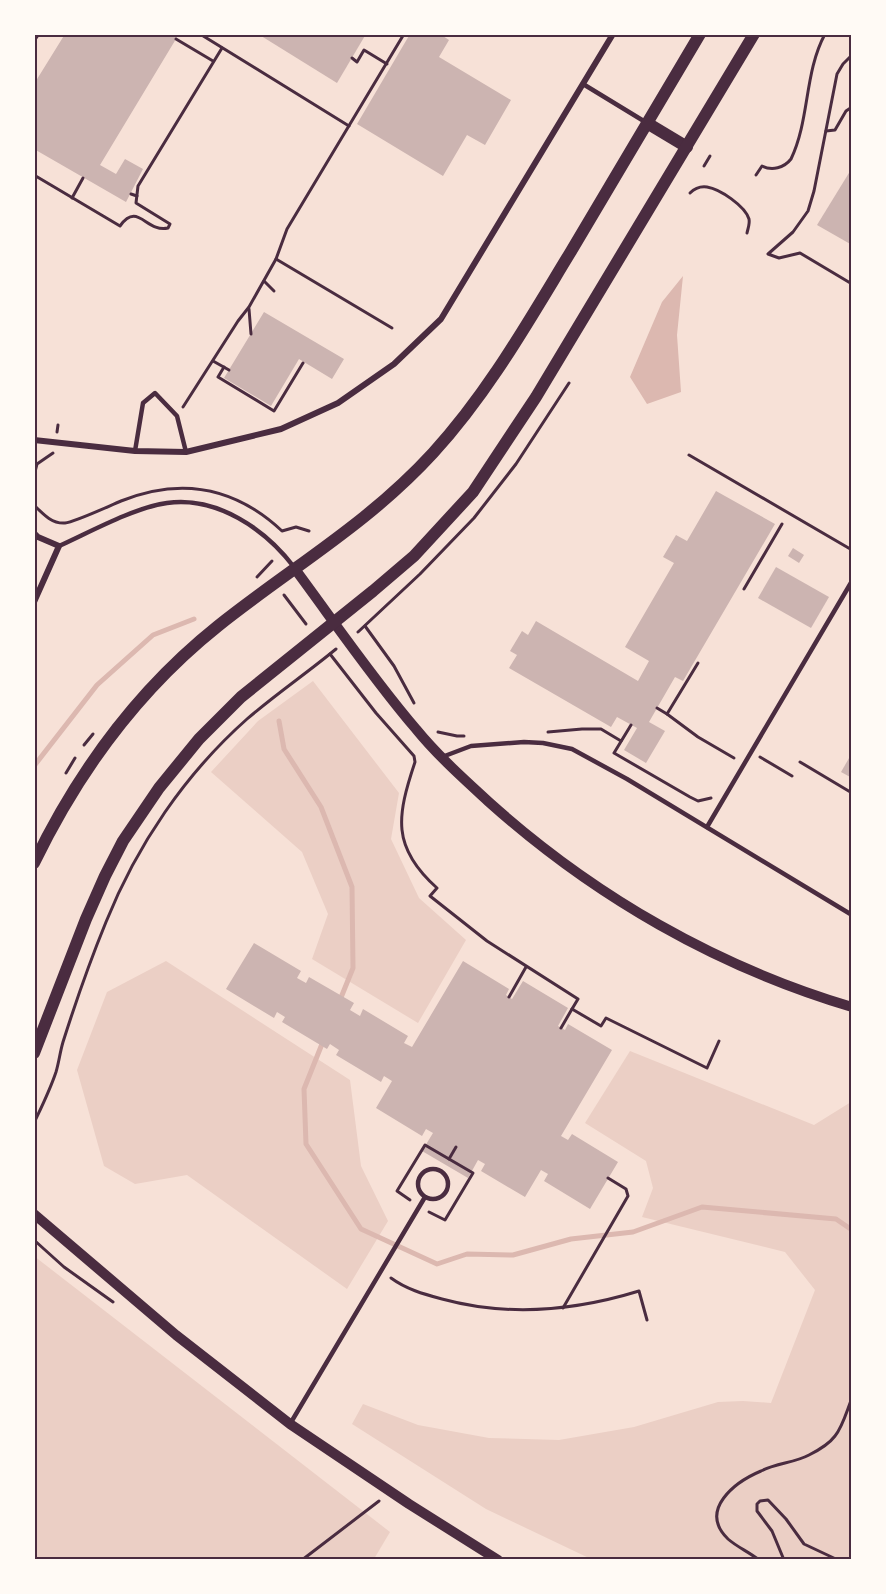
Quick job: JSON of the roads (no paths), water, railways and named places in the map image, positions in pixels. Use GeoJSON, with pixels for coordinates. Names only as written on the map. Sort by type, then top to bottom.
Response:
{"type":"FeatureCollection","features":[{"type":"Feature","properties":{"kind":"main road"},"geometry":{"type":"LineString","coordinates":[[34,863],[69,798],[137,704],[187,653],[217,627],[379,506],[451,434],[502,364],[700,34]]}},
{"type":"Feature","properties":{"kind":"main road"},"geometry":{"type":"LineString","coordinates":[[34,1053],[78,937],[105,876],[123,841],[159,788],[199,739],[241,697],[414,556],[473,492],[536,398],[753,34]]}},
{"type":"Feature","properties":{"kind":"main road"},"geometry":{"type":"LineString","coordinates":[[647,123],[687,147]]}},
{"type":"Feature","properties":{"kind":"street"},"geometry":{"type":"LineString","coordinates":[[34,440],[135,451],[186,452],[281,429],[339,403],[394,364],[441,319],[613,34]]}},
{"type":"Feature","properties":{"kind":"street"},"geometry":{"type":"LineString","coordinates":[[34,533],[59,546],[34,602]]}},
{"type":"Feature","properties":{"kind":"street"},"geometry":{"type":"LineString","coordinates":[[295,569],[402,712],[442,757],[547,852],[616,899],[736,964],[775,981],[852,1006]]}},
{"type":"Feature","properties":{"kind":"street"},"geometry":{"type":"LineString","coordinates":[[34,1214],[183,1341],[290,1424],[409,1504],[498,1560]]}},
{"type":"Feature","properties":{"kind":"lane"},"geometry":{"type":"LineString","coordinates":[[583,84],[647,123]]}},
{"type":"Feature","properties":{"kind":"lane"},"geometry":{"type":"LineString","coordinates":[[135,451],[143,403],[155,393],[177,416],[186,452]]}},
{"type":"Feature","properties":{"kind":"lane"},"geometry":{"type":"LineString","coordinates":[[59,546],[147,508],[168,503],[186,503],[212,507],[244,522],[275,544],[295,569]]}},
{"type":"Feature","properties":{"kind":"lane"},"geometry":{"type":"LineString","coordinates":[[708,827],[852,581]]}},
{"type":"Feature","properties":{"kind":"lane"},"geometry":{"type":"LineString","coordinates":[[442,757],[471,746],[524,742],[559,745],[583,754],[852,915]]}},
{"type":"Feature","properties":{"kind":"lane"},"geometry":{"type":"LineString","coordinates":[[430,1169],[442,1171],[449,1181],[447,1192],[437,1199],[425,1197],[418,1188],[420,1176],[430,1169]]}},
{"type":"Feature","properties":{"kind":"lane"},"geometry":{"type":"LineString","coordinates":[[290,1424],[425,1197]]}},
{"type":"Feature","properties":{"kind":"waterway"},"geometry":{"type":"LineString","coordinates":[[34,766],[97,685],[153,635],[194,619]]}},
{"type":"Feature","properties":{"kind":"waterway"},"geometry":{"type":"LineString","coordinates":[[279,721],[284,749],[321,807],[352,887],[353,968],[340,1000]]}},
{"type":"Feature","properties":{"kind":"waterway"},"geometry":{"type":"LineString","coordinates":[[324,1039],[304,1089],[306,1144],[361,1229],[437,1264],[467,1254],[513,1255],[571,1239],[633,1232],[702,1207],[836,1219],[852,1230]]}}]}
